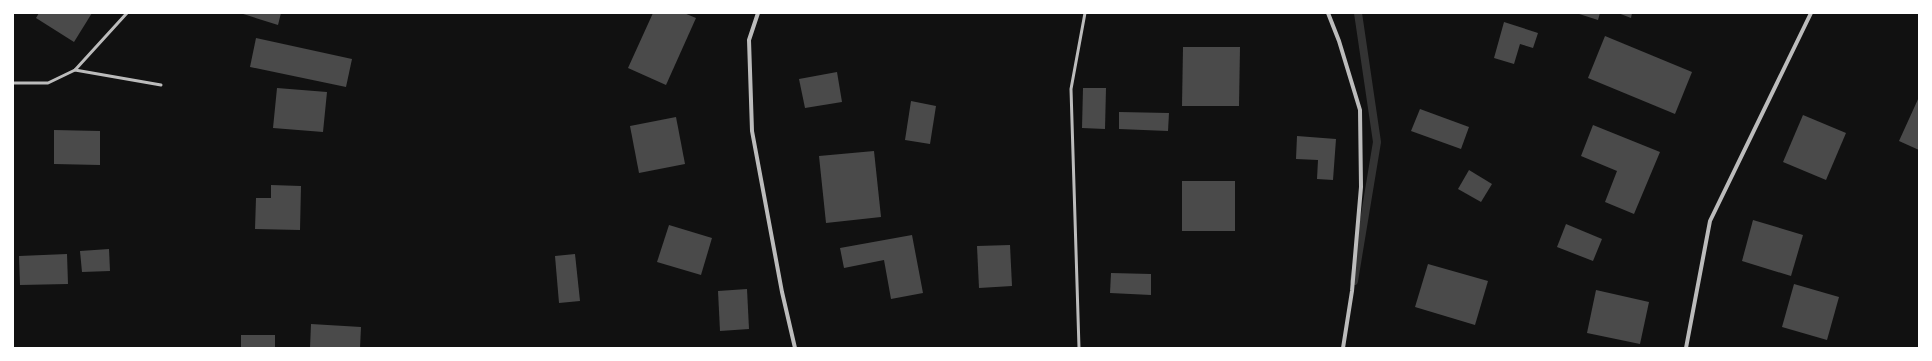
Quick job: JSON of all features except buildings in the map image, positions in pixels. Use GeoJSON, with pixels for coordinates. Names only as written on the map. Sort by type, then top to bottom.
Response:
{"type":"FeatureCollection","features":[{"type":"Feature","properties":{"kind":"street"},"geometry":{"type":"LineString","coordinates":[[758,13],[749,40],[752,130],[782,292],[795,348]]}},
{"type":"Feature","properties":{"kind":"street"},"geometry":{"type":"LineString","coordinates":[[1328,13],[1339,41],[1360,110],[1361,187],[1351,300],[1343,348]]}},
{"type":"Feature","properties":{"kind":"street"},"geometry":{"type":"LineString","coordinates":[[1686,348],[1710,221],[1811,13]]}},
{"type":"Feature","properties":{"kind":"lane"},"geometry":{"type":"LineString","coordinates":[[13,83],[48,83],[76,70],[127,13]]}},
{"type":"Feature","properties":{"kind":"lane"},"geometry":{"type":"LineString","coordinates":[[1079,348],[1072,90],[1085,13]]}},
{"type":"Feature","properties":{"kind":"lane"},"geometry":{"type":"LineString","coordinates":[[76,70],[162,85]]}},
{"type":"Feature","properties":{"kind":"waterway"},"geometry":{"type":"LineString","coordinates":[[1354,281],[1377,142],[1358,13]]}}]}
